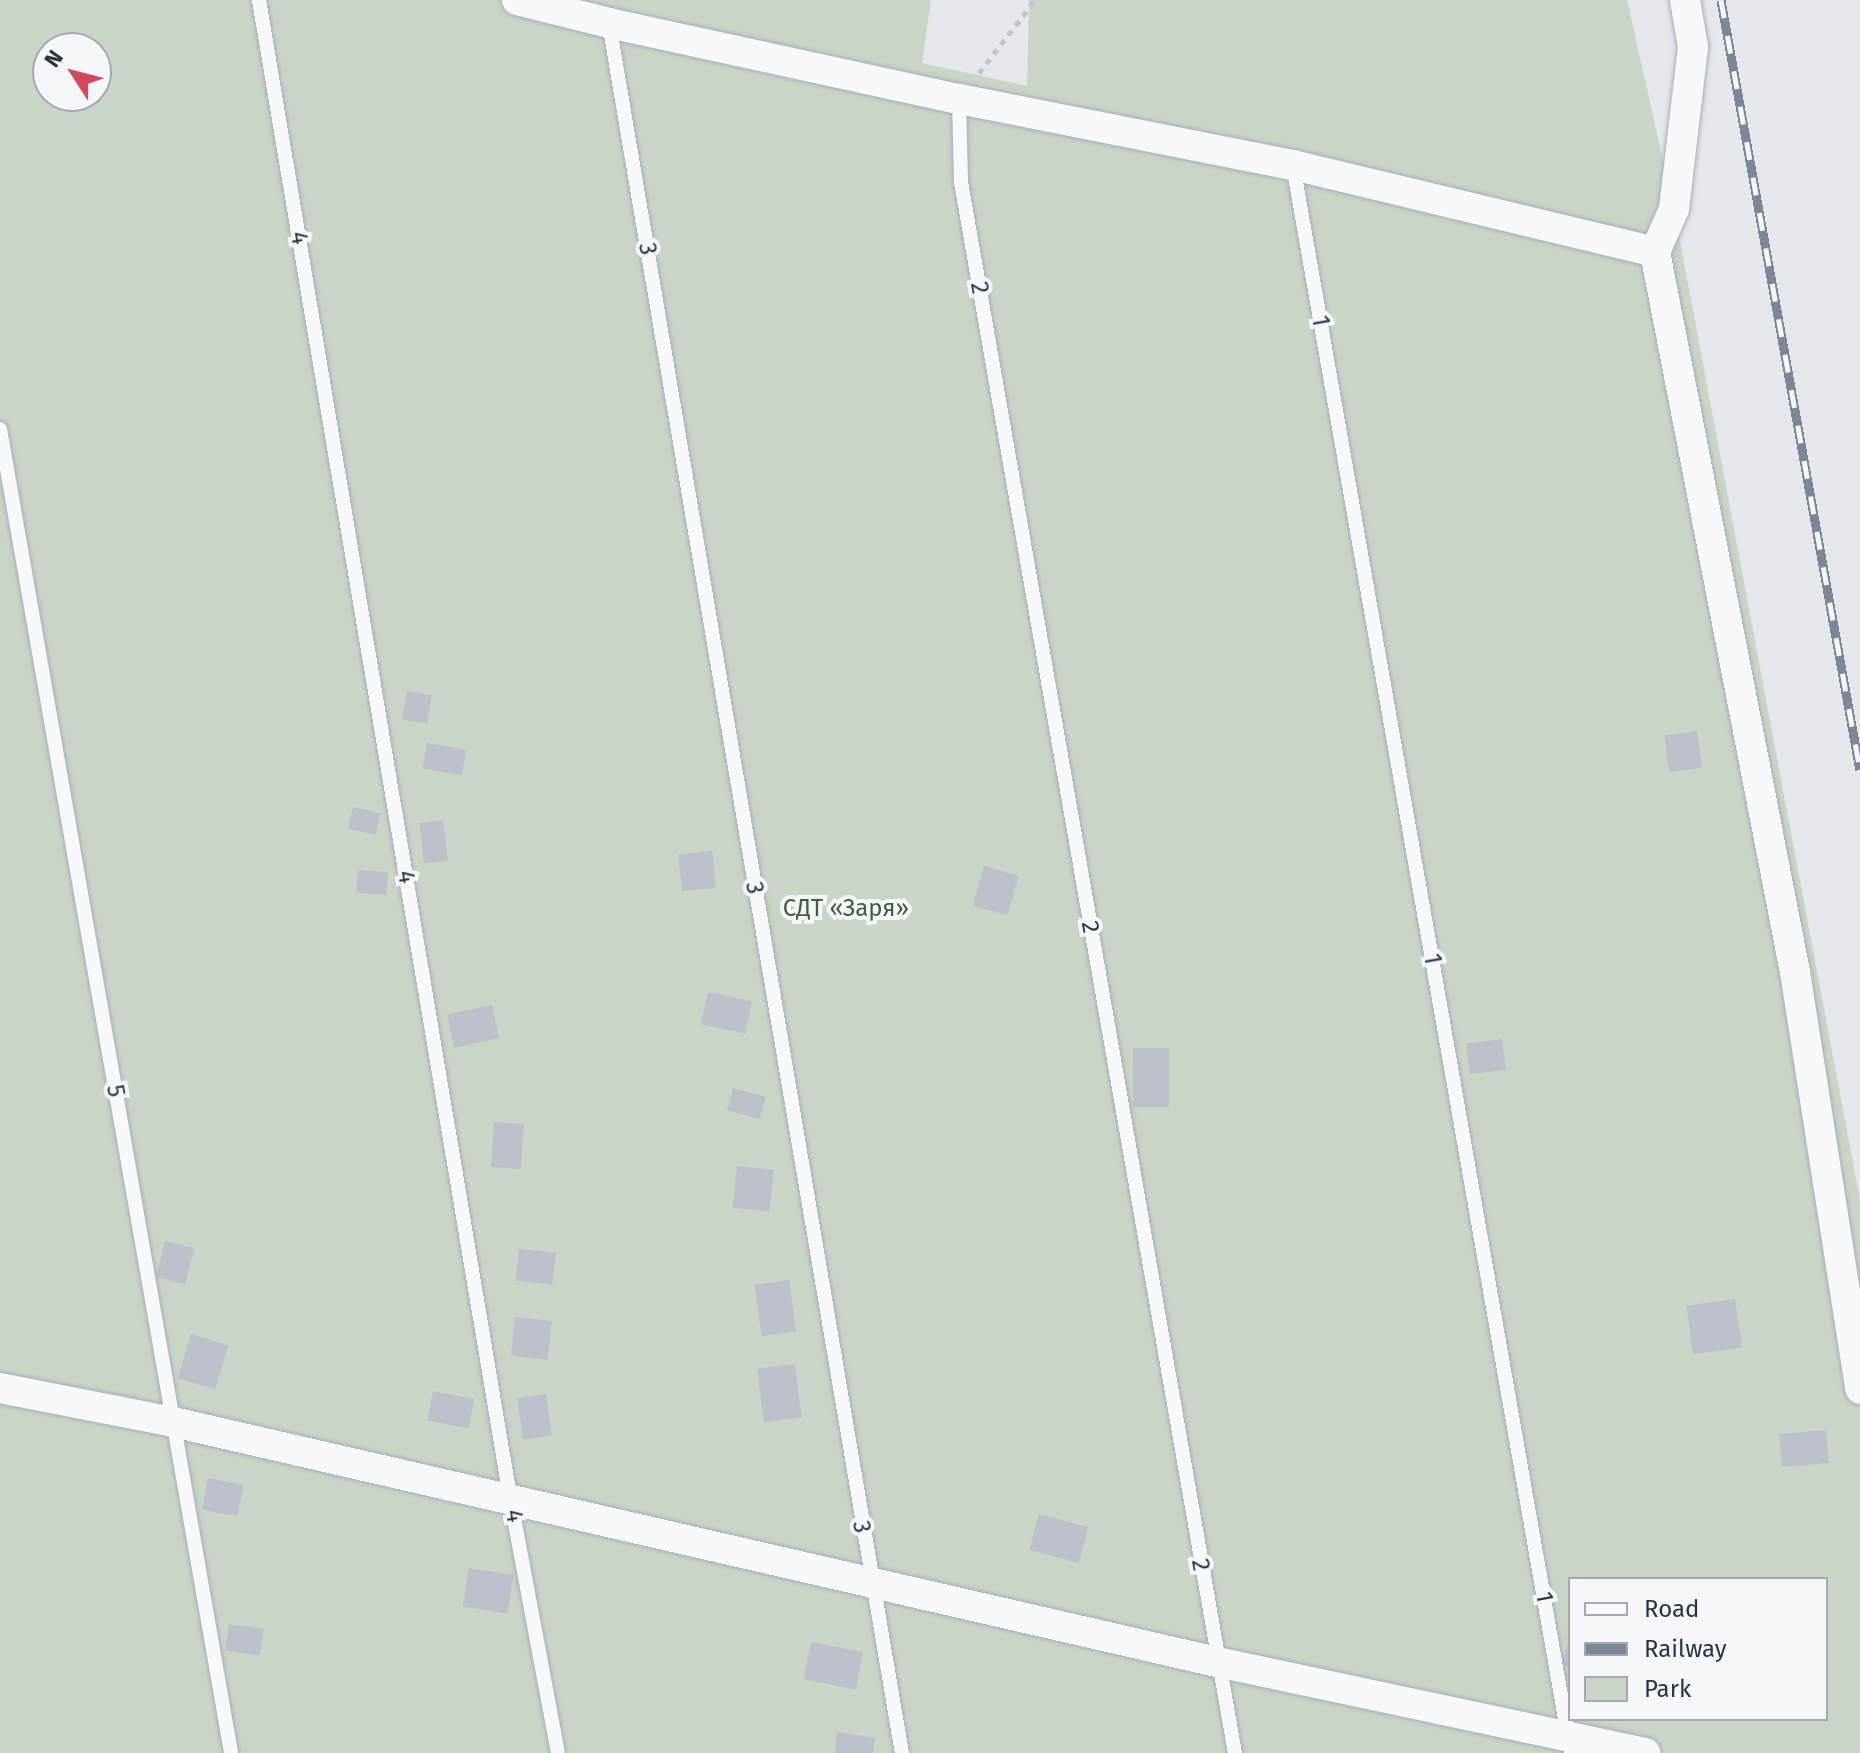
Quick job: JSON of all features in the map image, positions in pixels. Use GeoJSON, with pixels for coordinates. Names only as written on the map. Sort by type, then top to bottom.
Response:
{"type":"FeatureCollection","features":[{"type":"Feature","properties":{"kind":"street"},"geometry":{"type":"LineString","coordinates":[[517,0],[959,99],[1293,165],[1655,252]]}},
{"type":"Feature","properties":{"kind":"street"},"geometry":{"type":"LineString","coordinates":[[1685,0],[1693,47],[1674,209],[1655,252],[1795,972],[1860,1389]]}},
{"type":"Feature","properties":{"kind":"street"},"geometry":{"type":"LineString","coordinates":[[0,1388],[173,1422],[1570,1745],[1645,1753]]}},
{"type":"Feature","properties":{"kind":"lane","name":"4"},"geometry":{"type":"LineString","coordinates":[[259,0],[511,1502],[558,1753]]}},
{"type":"Feature","properties":{"kind":"lane","name":"3"},"geometry":{"type":"LineString","coordinates":[[609,23],[902,1753]]}},
{"type":"Feature","properties":{"kind":"lane","name":"2"},"geometry":{"type":"LineString","coordinates":[[959,99],[961,182],[1235,1753]]}},
{"type":"Feature","properties":{"kind":"lane","name":"1"},"geometry":{"type":"LineString","coordinates":[[1293,165],[1570,1745]]}},
{"type":"Feature","properties":{"kind":"lane","name":"5"},"geometry":{"type":"LineString","coordinates":[[0,429],[231,1753]]}},
{"type":"Feature","properties":{"kind":"path"},"geometry":{"type":"LineString","coordinates":[[959,99],[1035,0]]}},
{"type":"Feature","properties":{"kind":"green space","name":"СДТ «Заря»"},"geometry":{"type":"Polygon","coordinates":[[[0,0],[931,0],[922,63],[1027,86],[1029,0],[1627,0],[1674,209],[1860,1200],[1860,1753],[0,1753],[0,0]]]}},
{"type":"Feature","properties":{"kind":"building"},"geometry":{"type":"Polygon","coordinates":[[[407,691],[432,695],[427,724],[402,720],[407,691]]]}},
{"type":"Feature","properties":{"kind":"building"},"geometry":{"type":"Polygon","coordinates":[[[1697,731],[1702,768],[1669,772],[1664,736],[1697,731]]]}},
{"type":"Feature","properties":{"kind":"building"},"geometry":{"type":"Polygon","coordinates":[[[427,743],[466,750],[462,776],[422,769],[427,743]]]}},
{"type":"Feature","properties":{"kind":"building"},"geometry":{"type":"Polygon","coordinates":[[[353,807],[380,813],[375,835],[348,828],[353,807]]]}},
{"type":"Feature","properties":{"kind":"building"},"geometry":{"type":"Polygon","coordinates":[[[443,820],[448,861],[424,864],[419,823],[443,820]]]}},
{"type":"Feature","properties":{"kind":"building"},"geometry":{"type":"Polygon","coordinates":[[[712,851],[716,888],[682,891],[678,855],[712,851]]]}},
{"type":"Feature","properties":{"kind":"building"},"geometry":{"type":"Polygon","coordinates":[[[984,866],[1019,876],[1007,915],[973,905],[984,866]]]}},
{"type":"Feature","properties":{"kind":"building"},"geometry":{"type":"Polygon","coordinates":[[[358,870],[388,872],[386,895],[356,893],[358,870]]]}},
{"type":"Feature","properties":{"kind":"building"},"geometry":{"type":"Polygon","coordinates":[[[708,992],[752,1001],[745,1034],[701,1024],[708,992]]]}},
{"type":"Feature","properties":{"kind":"building"},"geometry":{"type":"Polygon","coordinates":[[[492,1005],[499,1038],[454,1048],[447,1015],[492,1005]]]}},
{"type":"Feature","properties":{"kind":"building"},"geometry":{"type":"Polygon","coordinates":[[[1502,1039],[1506,1070],[1470,1074],[1466,1043],[1502,1039]]]}},
{"type":"Feature","properties":{"kind":"building"},"geometry":{"type":"Polygon","coordinates":[[[1133,1048],[1169,1048],[1169,1107],[1133,1107],[1133,1048]]]}},
{"type":"Feature","properties":{"kind":"building"},"geometry":{"type":"Polygon","coordinates":[[[733,1088],[766,1097],[760,1119],[727,1110],[733,1088]]]}},
{"type":"Feature","properties":{"kind":"building"},"geometry":{"type":"Polygon","coordinates":[[[494,1122],[524,1124],[521,1169],[491,1167],[494,1122]]]}},
{"type":"Feature","properties":{"kind":"building"},"geometry":{"type":"Polygon","coordinates":[[[737,1166],[774,1170],[769,1212],[733,1208],[737,1166]]]}},
{"type":"Feature","properties":{"kind":"building"},"geometry":{"type":"Polygon","coordinates":[[[165,1241],[194,1248],[185,1284],[156,1277],[165,1241]]]}},
{"type":"Feature","properties":{"kind":"building"},"geometry":{"type":"Polygon","coordinates":[[[519,1249],[556,1253],[552,1285],[516,1281],[519,1249]]]}},
{"type":"Feature","properties":{"kind":"building"},"geometry":{"type":"Polygon","coordinates":[[[789,1280],[796,1331],[762,1336],[754,1285],[789,1280]]]}},
{"type":"Feature","properties":{"kind":"building"},"geometry":{"type":"Polygon","coordinates":[[[1735,1299],[1742,1348],[1693,1354],[1686,1306],[1735,1299]]]}},
{"type":"Feature","properties":{"kind":"building"},"geometry":{"type":"Polygon","coordinates":[[[515,1317],[552,1321],[548,1360],[511,1356],[515,1317]]]}},
{"type":"Feature","properties":{"kind":"building"},"geometry":{"type":"Polygon","coordinates":[[[191,1334],[228,1345],[215,1389],[178,1378],[191,1334]]]}},
{"type":"Feature","properties":{"kind":"building"},"geometry":{"type":"Polygon","coordinates":[[[795,1364],[802,1418],[764,1422],[757,1369],[795,1364]]]}},
{"type":"Feature","properties":{"kind":"building"},"geometry":{"type":"Polygon","coordinates":[[[433,1391],[474,1399],[469,1428],[427,1420],[433,1391]]]}},
{"type":"Feature","properties":{"kind":"building"},"geometry":{"type":"Polygon","coordinates":[[[546,1394],[552,1436],[523,1440],[517,1398],[546,1394]]]}},
{"type":"Feature","properties":{"kind":"building"},"geometry":{"type":"Polygon","coordinates":[[[1826,1430],[1829,1463],[1782,1467],[1779,1434],[1826,1430]]]}},
{"type":"Feature","properties":{"kind":"building"},"geometry":{"type":"Polygon","coordinates":[[[208,1478],[243,1485],[237,1516],[202,1509],[208,1478]]]}},
{"type":"Feature","properties":{"kind":"building"},"geometry":{"type":"Polygon","coordinates":[[[1039,1514],[1088,1527],[1079,1563],[1029,1550],[1039,1514]]]}},
{"type":"Feature","properties":{"kind":"building"},"geometry":{"type":"Polygon","coordinates":[[[469,1568],[513,1575],[507,1614],[463,1607],[469,1568]]]}},
{"type":"Feature","properties":{"kind":"building"},"geometry":{"type":"Polygon","coordinates":[[[229,1624],[264,1629],[260,1656],[225,1651],[229,1624]]]}},
{"type":"Feature","properties":{"kind":"building"},"geometry":{"type":"Polygon","coordinates":[[[811,1642],[863,1652],[856,1689],[804,1679],[811,1642]]]}},
{"type":"Feature","properties":{"kind":"building"},"geometry":{"type":"Polygon","coordinates":[[[1568,1642],[1568,1666],[1562,1665],[1568,1642]]]}},
{"type":"Feature","properties":{"kind":"building"},"geometry":{"type":"Polygon","coordinates":[[[837,1732],[875,1738],[873,1753],[835,1753],[837,1732]]]}},
{"type":"Feature","properties":{"kind":"railway"},"geometry":{"type":"LineString","coordinates":[[1721,0],[1860,770]]}}]}
